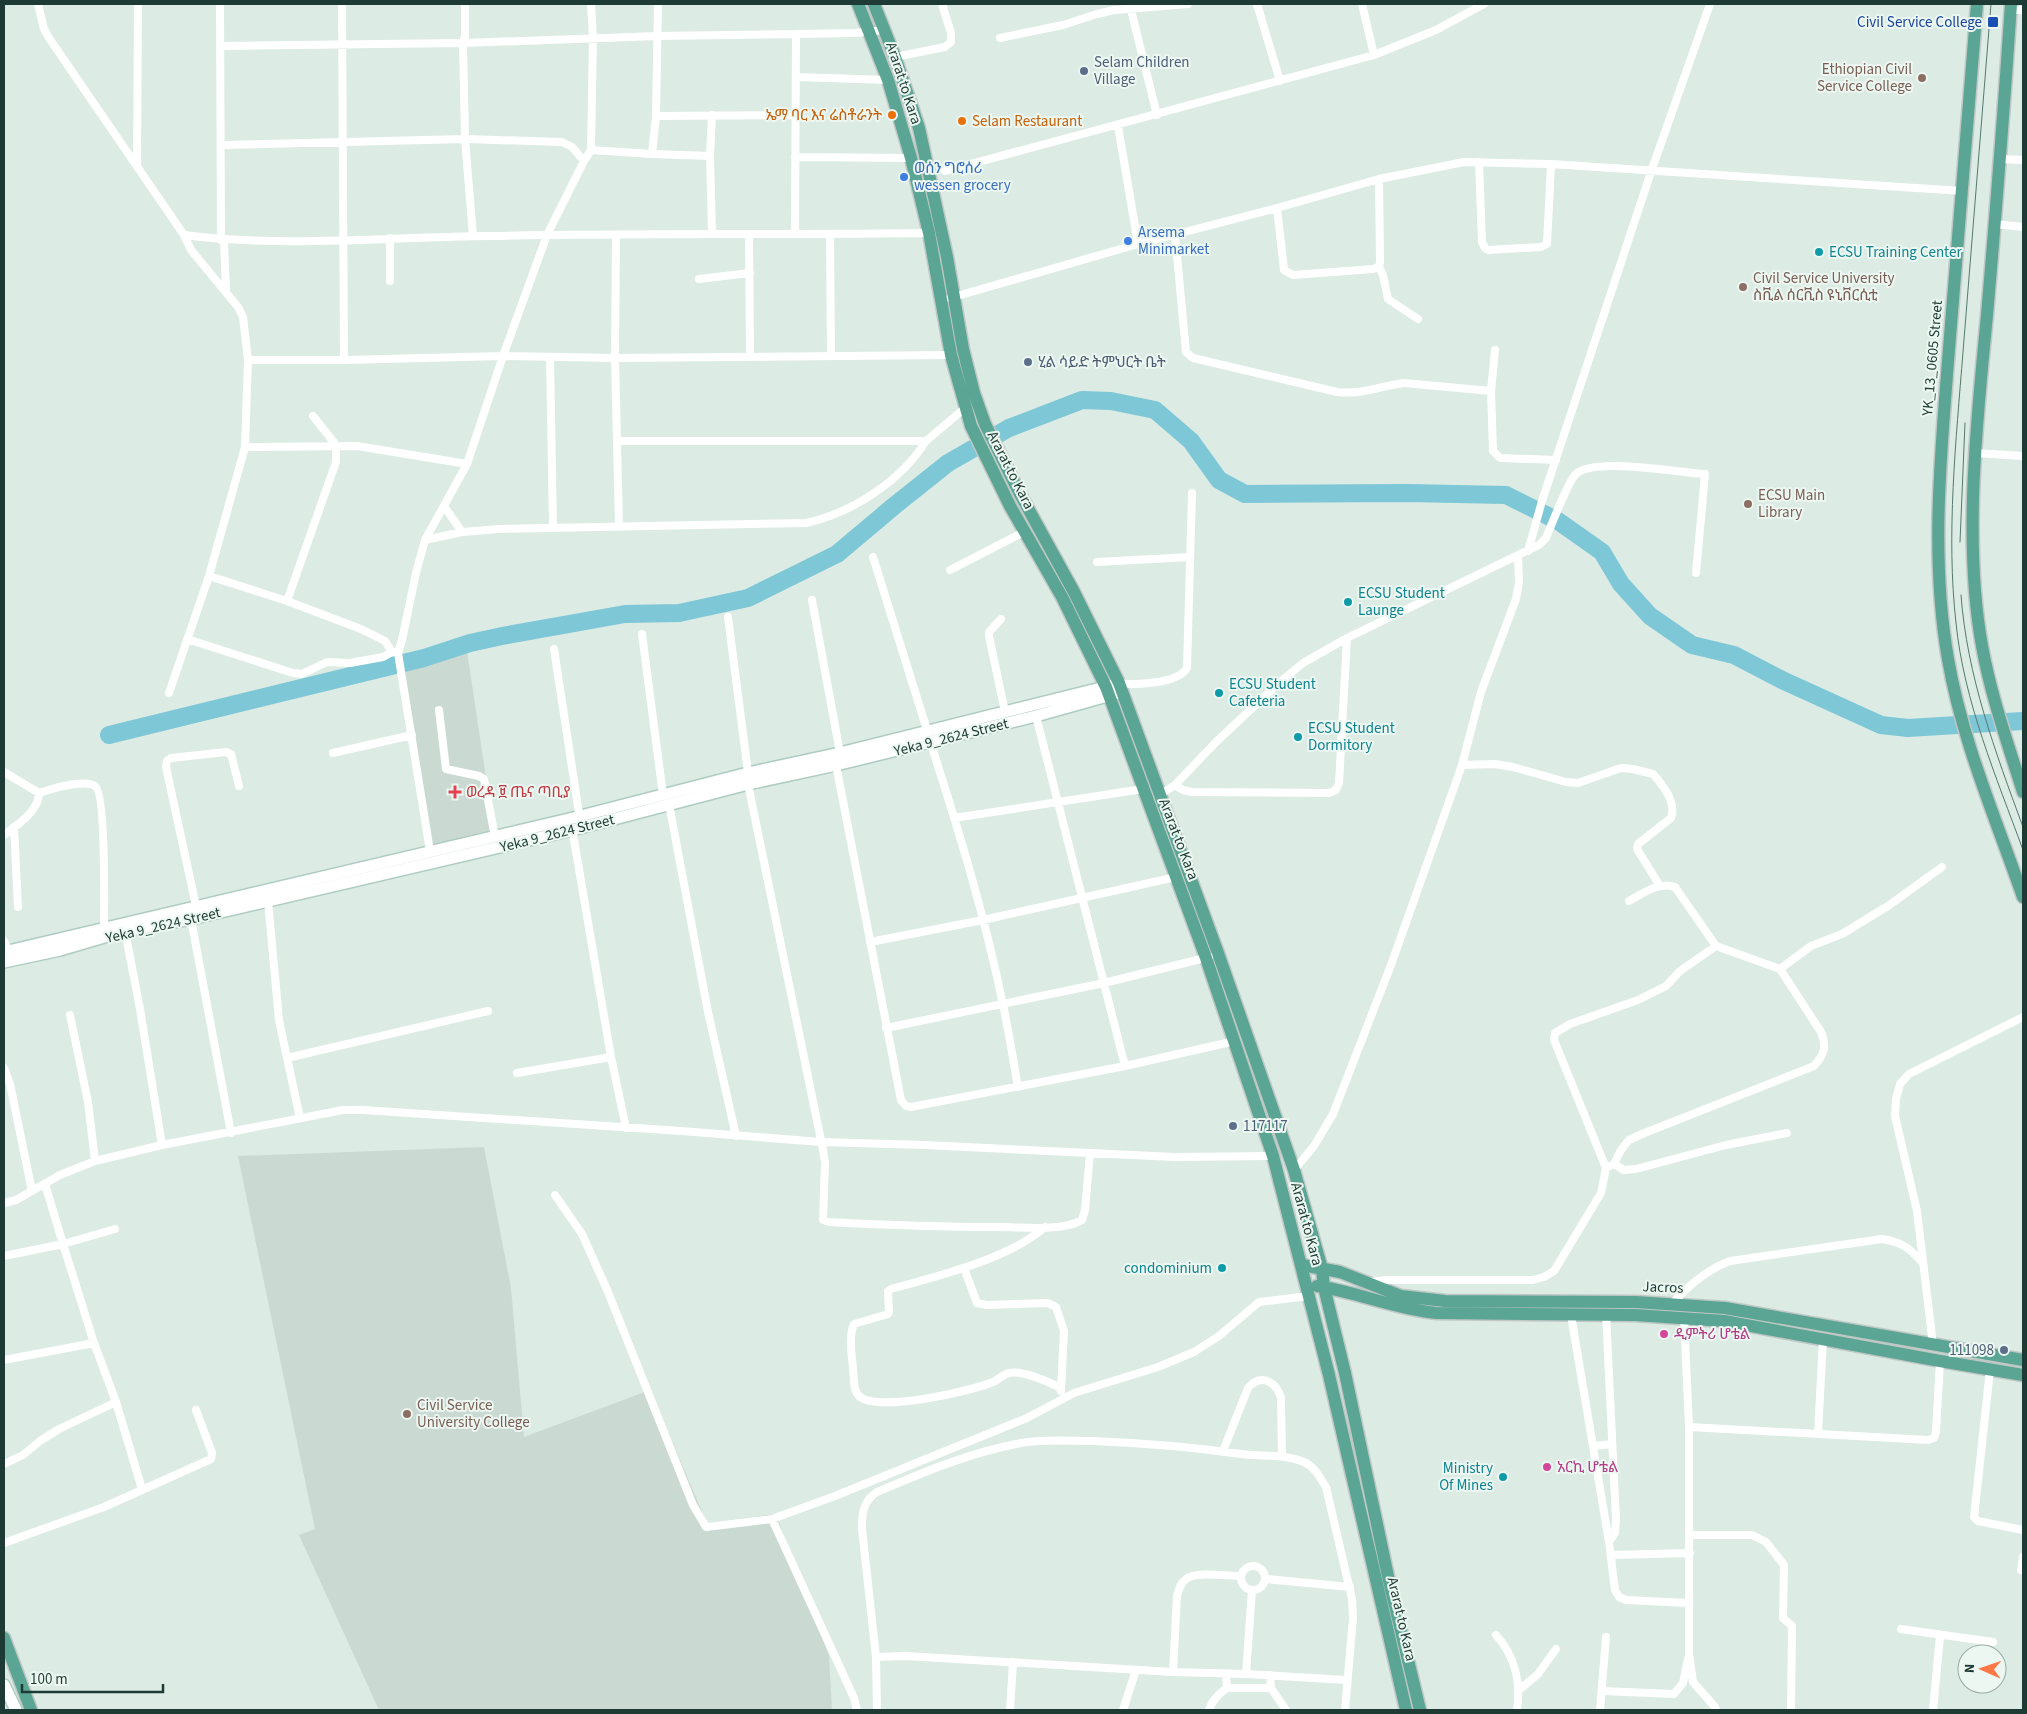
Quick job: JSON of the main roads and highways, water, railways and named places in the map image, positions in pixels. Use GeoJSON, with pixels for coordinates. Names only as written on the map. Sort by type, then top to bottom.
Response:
{"type":"FeatureCollection","features":[{"type":"Feature","properties":{"kind":"main road","name":"Ararat to Kara"},"geometry":{"type":"LineString","coordinates":[[858,4],[888,80],[911,158],[929,233],[951,355],[967,399],[985,424],[1114,690],[1161,794],[1212,955],[1235,1041],[1273,1156],[1342,1430],[1406,1710]]}},
{"type":"Feature","properties":{"kind":"main road","name":"Ararat to Kara"},"geometry":{"type":"LineString","coordinates":[[874,4],[895,57],[919,128],[947,257],[963,350],[971,426],[1024,532],[1068,595]]}},
{"type":"Feature","properties":{"kind":"main road","name":"YK_13_0605 Street"},"geometry":{"type":"LineString","coordinates":[[1977,4],[1943,431],[1938,518],[1940,585],[1948,658],[1960,714],[2023,898]]}},
{"type":"Feature","properties":{"kind":"main road"},"geometry":{"type":"LineString","coordinates":[[2015,8],[1975,453],[1974,550],[1982,645],[1996,705],[2023,792]]}},
{"type":"Feature","properties":{"kind":"main road","name":"Ararat to Kara"},"geometry":{"type":"LineString","coordinates":[[1114,690],[1143,789],[1176,877],[1212,955],[1294,1170],[1322,1269],[1324,1287],[1345,1373],[1389,1581],[1420,1710]]}},
{"type":"Feature","properties":{"kind":"main road","name":"Yeka 9_2624 Street"},"geometry":{"type":"LineString","coordinates":[[748,779],[836,765],[1005,712],[1069,702],[1114,690]]}},
{"type":"Feature","properties":{"kind":"main road","name":"Yeka 9_2624 Street"},"geometry":{"type":"LineString","coordinates":[[4,962],[60,950],[125,931],[191,919],[268,901],[748,779],[840,753],[1036,716],[1069,702]]}},
{"type":"Feature","properties":{"kind":"main road","name":"Yeka 9_2624 Street"},"geometry":{"type":"LineString","coordinates":[[6,948],[104,928],[430,851],[575,823]]}},
{"type":"Feature","properties":{"kind":"main road","name":"Jacros"},"geometry":{"type":"LineString","coordinates":[[1302,1266],[1340,1272],[1402,1296],[1445,1301],[1673,1303],[1725,1308],[2023,1360]]}},
{"type":"Feature","properties":{"kind":"main road","name":"Jacros"},"geometry":{"type":"LineString","coordinates":[[1308,1291],[1324,1287],[1422,1312],[1606,1314],[1684,1317],[1724,1321],[2023,1375]]}},
{"type":"Feature","properties":{"kind":"main road"},"geometry":{"type":"LineString","coordinates":[[1724,1321],[1725,1308]]}},
{"type":"Feature","properties":{"kind":"main road"},"geometry":{"type":"LineString","coordinates":[[4,1638],[31,1710]]}},
{"type":"Feature","properties":{"kind":"main road"},"geometry":{"type":"LineString","coordinates":[[4,1685],[16,1710]]}},
{"type":"Feature","properties":{"kind":"waterway"},"geometry":{"type":"LineString","coordinates":[[109,735],[424,658],[470,643],[502,636],[625,614],[679,613],[748,598],[837,554],[948,463],[1009,428],[1082,400],[1111,401],[1155,410],[1191,441],[1219,480],[1245,494],[1407,493],[1506,495],[1558,521],[1602,552],[1621,584],[1650,616],[1692,645],[1734,655],[1782,680],[1881,725],[1908,728],[2023,721]]}},
{"type":"Feature","properties":{"kind":"tram line"},"geometry":{"type":"LineString","coordinates":[[1991,4],[1955,453],[1952,522],[1953,589],[1960,652],[1966,681],[1982,738],[2023,850]]}},
{"type":"Feature","properties":{"kind":"tram line"},"geometry":{"type":"LineString","coordinates":[[1960,542],[1965,423]]}},
{"type":"Feature","properties":{"kind":"tram line"},"geometry":{"type":"LineString","coordinates":[[1961,595],[1969,655],[1976,684],[2002,770],[2023,827]]}},
{"type":"Feature","properties":{"kind":"place","name":"Civil Service College"},"geometry":{"type":"Point","coordinates":[1993,22]}},
{"type":"Feature","properties":{"kind":"place","name":"Selam Children Village"},"geometry":{"type":"Point","coordinates":[1084,71]}},
{"type":"Feature","properties":{"kind":"place","name":"Ethiopian Civil Service College"},"geometry":{"type":"Point","coordinates":[1922,78]}},
{"type":"Feature","properties":{"kind":"place","name":"ኤማ ባር እና ሬስቶራንት"},"geometry":{"type":"Point","coordinates":[892,115]}},
{"type":"Feature","properties":{"kind":"place","name":"Selam Restaurant"},"geometry":{"type":"Point","coordinates":[962,121]}},
{"type":"Feature","properties":{"kind":"place","name":"ወሰን ግሮሰሪ wessen grocery"},"geometry":{"type":"Point","coordinates":[904,177]}},
{"type":"Feature","properties":{"kind":"place","name":"Arsema Minimarket"},"geometry":{"type":"Point","coordinates":[1128,241]}},
{"type":"Feature","properties":{"kind":"place","name":"ECSU Training Center"},"geometry":{"type":"Point","coordinates":[1819,252]}},
{"type":"Feature","properties":{"kind":"place","name":"Civil Service University ስቪል ሰርቪስ ዩኒቨርሲቲ"},"geometry":{"type":"Point","coordinates":[1743,287]}},
{"type":"Feature","properties":{"kind":"place","name":"ሂል ሳይድ ትምህርት ቤት"},"geometry":{"type":"Point","coordinates":[1028,362]}},
{"type":"Feature","properties":{"kind":"place","name":"ECSU Main Library"},"geometry":{"type":"Point","coordinates":[1748,504]}},
{"type":"Feature","properties":{"kind":"place","name":"ECSU Student Launge"},"geometry":{"type":"Point","coordinates":[1348,602]}},
{"type":"Feature","properties":{"kind":"place","name":"ECSU Student Cafeteria"},"geometry":{"type":"Point","coordinates":[1219,693]}},
{"type":"Feature","properties":{"kind":"place","name":"ECSU Student Dormitory"},"geometry":{"type":"Point","coordinates":[1298,737]}},
{"type":"Feature","properties":{"kind":"place","name":"ወረዳ ፱ ጤና ጣቢያ"},"geometry":{"type":"Point","coordinates":[455,792]}},
{"type":"Feature","properties":{"kind":"place","name":"117117"},"geometry":{"type":"Point","coordinates":[1233,1126]}},
{"type":"Feature","properties":{"kind":"place","name":"condominium"},"geometry":{"type":"Point","coordinates":[1222,1268]}},
{"type":"Feature","properties":{"kind":"place","name":"ዲምትሪ ሆቴል"},"geometry":{"type":"Point","coordinates":[1664,1334]}},
{"type":"Feature","properties":{"kind":"place","name":"111098"},"geometry":{"type":"Point","coordinates":[2004,1350]}},
{"type":"Feature","properties":{"kind":"place","name":"Civil Service University College"},"geometry":{"type":"Point","coordinates":[407,1414]}},
{"type":"Feature","properties":{"kind":"place","name":"አርኪ ሆቴል"},"geometry":{"type":"Point","coordinates":[1547,1467]}},
{"type":"Feature","properties":{"kind":"place","name":"Ministry Of Mines"},"geometry":{"type":"Point","coordinates":[1503,1477]}}]}
